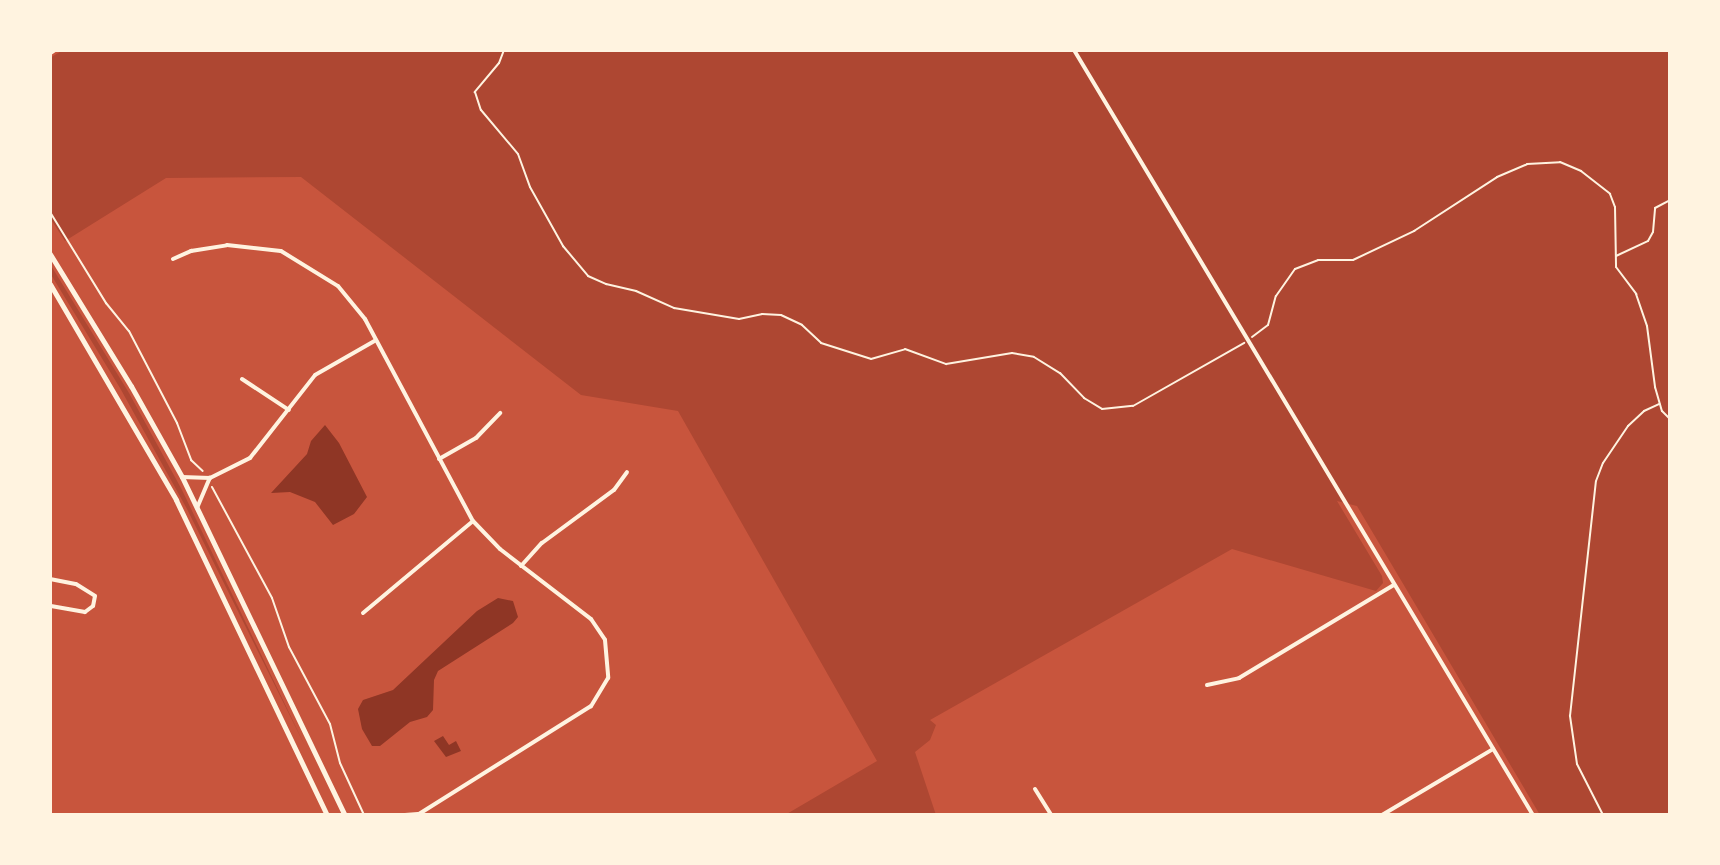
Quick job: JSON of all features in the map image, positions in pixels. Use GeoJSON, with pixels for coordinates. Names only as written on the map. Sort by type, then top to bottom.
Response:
{"type":"FeatureCollection","features":[{"type":"Feature","properties":{"kind":"main road"},"geometry":{"type":"LineString","coordinates":[[50,254],[131,386],[182,477],[345,815]]}},
{"type":"Feature","properties":{"kind":"main road"},"geometry":{"type":"LineString","coordinates":[[50,284],[113,387],[182,512],[327,815]]}},
{"type":"Feature","properties":{"kind":"street"},"geometry":{"type":"LineString","coordinates":[[1074,50],[1533,815]]}},
{"type":"Feature","properties":{"kind":"street"},"geometry":{"type":"LineString","coordinates":[[173,259],[191,251],[227,245],[281,251],[338,286],[360,311],[473,521],[521,566],[596,623],[608,649],[608,678],[591,706],[418,815],[405,815]]}},
{"type":"Feature","properties":{"kind":"street"},"geometry":{"type":"LineString","coordinates":[[182,477],[210,478],[250,458],[315,375],[376,340]]}},
{"type":"Feature","properties":{"kind":"street"},"geometry":{"type":"LineString","coordinates":[[242,379],[289,410]]}},
{"type":"Feature","properties":{"kind":"street"},"geometry":{"type":"LineString","coordinates":[[438,460],[476,438],[500,413]]}},
{"type":"Feature","properties":{"kind":"street"},"geometry":{"type":"LineString","coordinates":[[521,566],[542,543],[614,490],[627,472]]}},
{"type":"Feature","properties":{"kind":"street"},"geometry":{"type":"LineString","coordinates":[[197,508],[210,478]]}},
{"type":"Feature","properties":{"kind":"street"},"geometry":{"type":"LineString","coordinates":[[363,613],[473,521]]}},
{"type":"Feature","properties":{"kind":"street"},"geometry":{"type":"LineString","coordinates":[[50,579],[76,584],[95,596],[93,606],[85,612],[50,606]]}},
{"type":"Feature","properties":{"kind":"street"},"geometry":{"type":"LineString","coordinates":[[1207,685],[1239,678],[1395,584]]}},
{"type":"Feature","properties":{"kind":"street"},"geometry":{"type":"LineString","coordinates":[[1382,815],[1493,749]]}},
{"type":"Feature","properties":{"kind":"street"},"geometry":{"type":"LineString","coordinates":[[1035,789],[1051,815]]}},
{"type":"Feature","properties":{"kind":"path"},"geometry":{"type":"LineString","coordinates":[[504,50],[499,63],[475,92],[481,110],[518,154],[530,187],[563,246],[588,276],[636,291],[674,308],[739,319],[762,314],[781,315],[802,325],[821,343],[871,359],[905,349],[946,364],[1012,353],[1034,357],[1060,373],[1084,398],[1102,409],[1133,406],[1247,341],[1268,325],[1276,296],[1295,269],[1318,260],[1353,260],[1414,231],[1497,177],[1527,164],[1560,162],[1581,171],[1610,194],[1615,207],[1616,267],[1636,294],[1647,326],[1660,403],[1670,419]]}},
{"type":"Feature","properties":{"kind":"path"},"geometry":{"type":"LineString","coordinates":[[1614,257],[1648,241],[1653,232],[1655,208],[1670,200]]}},
{"type":"Feature","properties":{"kind":"path"},"geometry":{"type":"LineString","coordinates":[[50,212],[106,303],[129,331],[177,423],[191,460],[204,472]]}},
{"type":"Feature","properties":{"kind":"path"},"geometry":{"type":"LineString","coordinates":[[1603,815],[1577,764],[1570,716],[1596,481],[1603,463],[1628,426],[1644,411],[1660,403]]}},
{"type":"Feature","properties":{"kind":"path"},"geometry":{"type":"LineString","coordinates":[[212,487],[272,598],[289,647],[330,724],[340,763],[364,815]]}},
{"type":"Feature","properties":{"kind":"shaded area"},"geometry":{"type":"Polygon","coordinates":[[[63,50],[1670,50],[1670,815],[1540,815],[1357,506],[1337,501],[1382,576],[1383,583],[1376,591],[1232,549],[930,720],[936,725],[930,740],[915,752],[936,815],[785,815],[877,761],[678,411],[581,395],[301,177],[166,178],[65,241],[50,218],[50,58],[63,50]]]}},
{"type":"Feature","properties":{"kind":"shaded area"},"geometry":{"type":"Polygon","coordinates":[[[50,264],[129,393],[182,490],[306,748],[187,509],[120,388],[50,273],[50,264]]]}},
{"type":"Feature","properties":{"kind":"shaded area"},"geometry":{"type":"Polygon","coordinates":[[[325,425],[339,443],[367,497],[354,514],[333,525],[315,502],[290,492],[271,493],[307,454],[311,441],[325,425]]]}},
{"type":"Feature","properties":{"kind":"shaded area"},"geometry":{"type":"Polygon","coordinates":[[[498,598],[513,601],[518,617],[513,623],[438,671],[434,680],[433,710],[427,717],[410,722],[380,746],[372,746],[362,729],[358,709],[363,700],[393,690],[477,611],[498,598]]]}},
{"type":"Feature","properties":{"kind":"shaded area"},"geometry":{"type":"Polygon","coordinates":[[[443,736],[449,745],[456,741],[461,751],[446,757],[434,741],[443,736]]]}}]}
